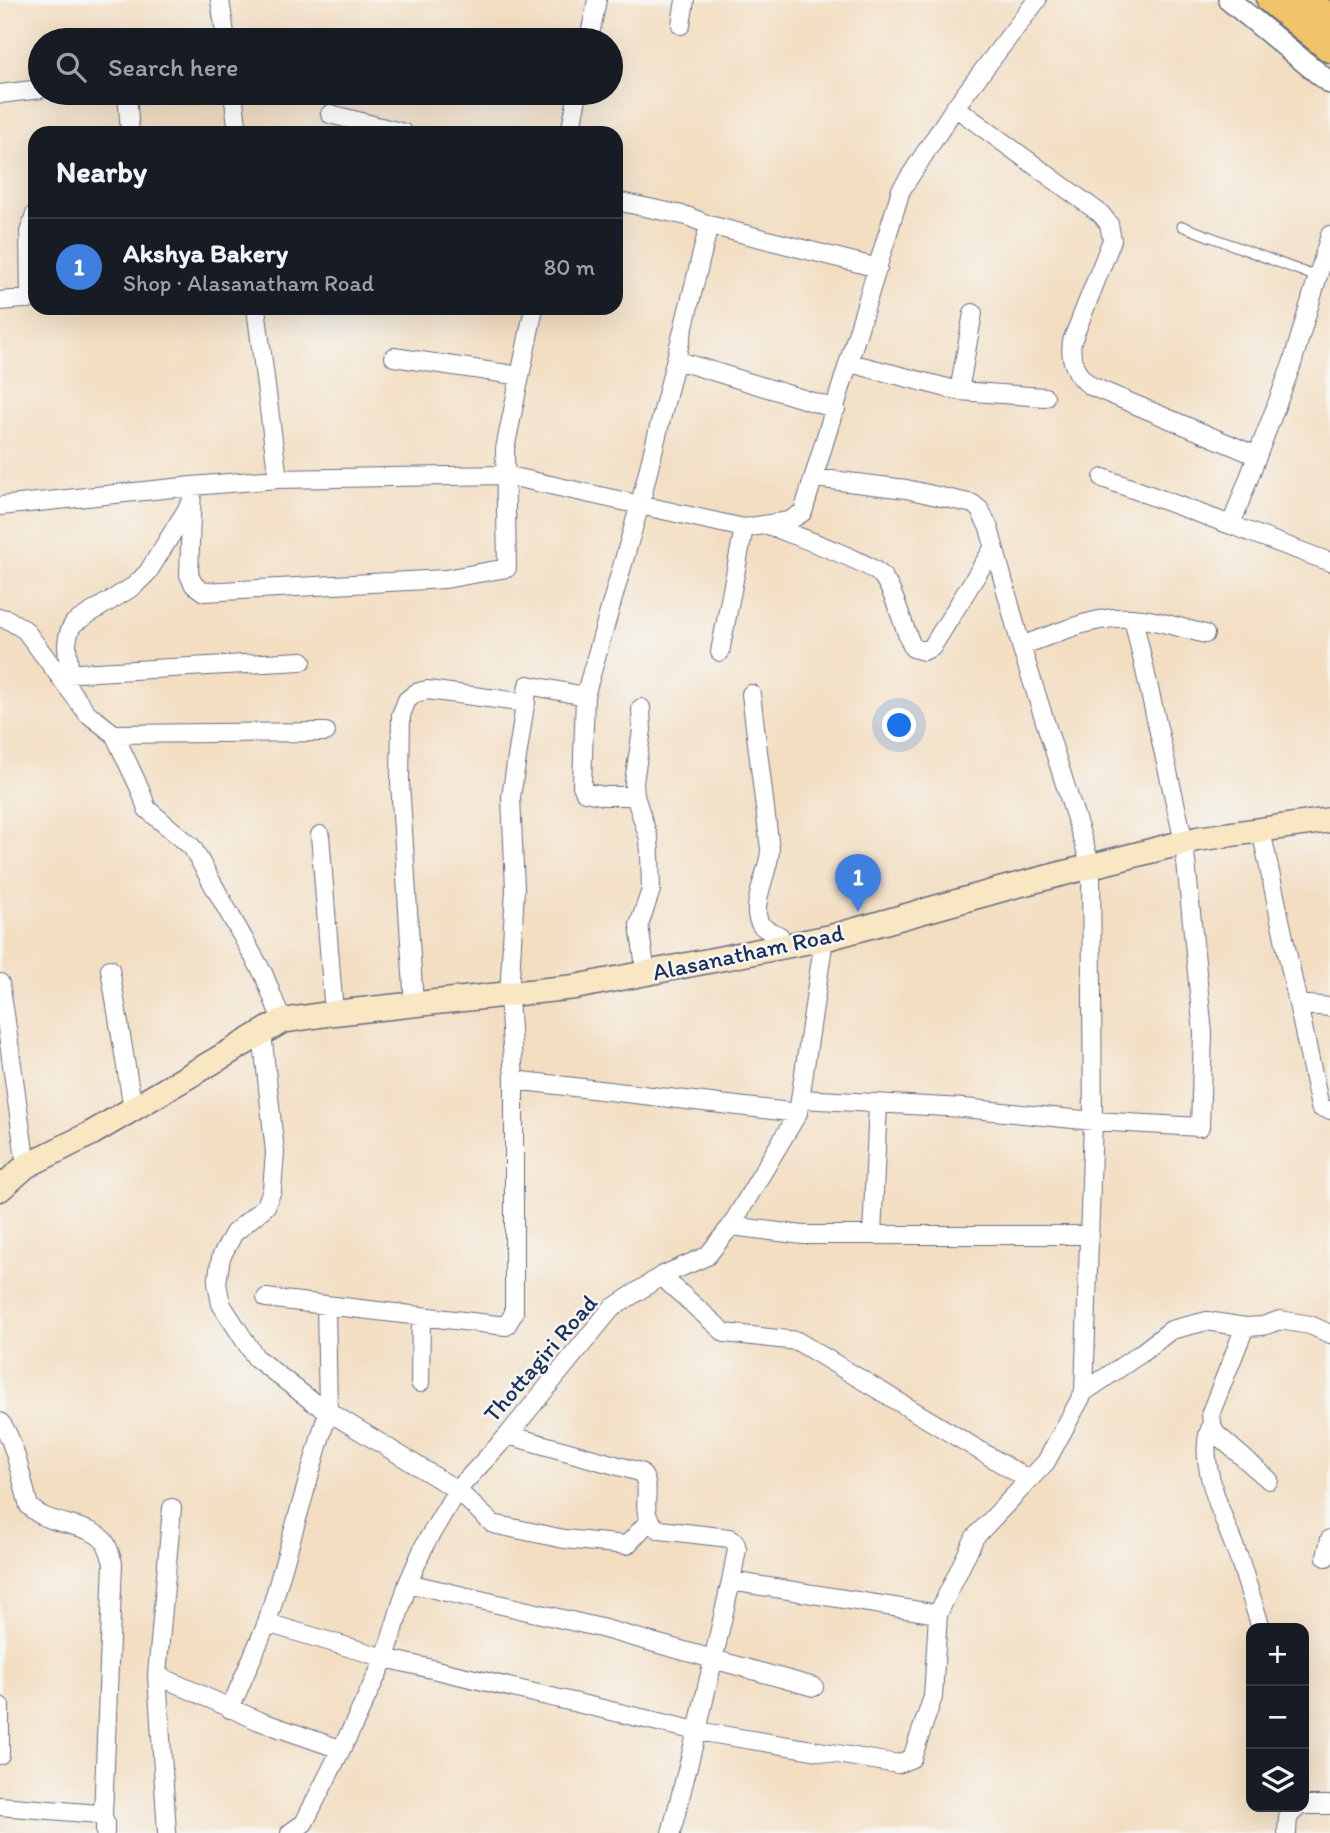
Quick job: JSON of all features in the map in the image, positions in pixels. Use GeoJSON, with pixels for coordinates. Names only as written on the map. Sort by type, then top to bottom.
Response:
{"type":"FeatureCollection","features":[{"type":"Feature","properties":{"kind":"highway"},"geometry":{"type":"LineString","coordinates":[[1271,0],[1330,48]]}},
{"type":"Feature","properties":{"kind":"highway"},"geometry":{"type":"LineString","coordinates":[[1306,0],[1330,19]]}},
{"type":"Feature","properties":{"kind":"main road","name":"Alasanatham Road"},"geometry":{"type":"LineString","coordinates":[[272,1027],[334,1013],[509,996],[646,974],[824,939],[1184,842],[1330,820]]}},
{"type":"Feature","properties":{"kind":"main road"},"geometry":{"type":"LineString","coordinates":[[0,1189],[26,1166],[92,1133],[272,1027]]}},
{"type":"Feature","properties":{"kind":"street"},"geometry":{"type":"LineString","coordinates":[[220,0],[224,28]]}},
{"type":"Feature","properties":{"kind":"street"},"geometry":{"type":"LineString","coordinates":[[591,28],[597,0]]}},
{"type":"Feature","properties":{"kind":"street"},"geometry":{"type":"LineString","coordinates":[[681,25],[685,0]]}},
{"type":"Feature","properties":{"kind":"street"},"geometry":{"type":"LineString","coordinates":[[0,506],[191,494],[278,479],[505,475],[744,528],[789,521],[803,512],[815,478],[901,190],[955,107],[1037,0]]}},
{"type":"Feature","properties":{"kind":"street"},"geometry":{"type":"LineString","coordinates":[[1229,0],[1330,83]]}},
{"type":"Feature","properties":{"kind":"street"},"geometry":{"type":"LineString","coordinates":[[0,94],[28,90]]}},
{"type":"Feature","properties":{"kind":"street"},"geometry":{"type":"LineString","coordinates":[[128,105],[130,126]]}},
{"type":"Feature","properties":{"kind":"street"},"geometry":{"type":"LineString","coordinates":[[234,105],[236,126]]}},
{"type":"Feature","properties":{"kind":"street"},"geometry":{"type":"LineString","coordinates":[[571,126],[576,105]]}},
{"type":"Feature","properties":{"kind":"street"},"geometry":{"type":"LineString","coordinates":[[955,107],[1101,214],[1109,223],[1112,240],[1071,350],[1082,380],[1257,456]]}},
{"type":"Feature","properties":{"kind":"street"},"geometry":{"type":"LineString","coordinates":[[330,114],[377,126]]}},
{"type":"Feature","properties":{"kind":"street"},"geometry":{"type":"LineString","coordinates":[[623,202],[687,216],[709,225],[878,268]]}},
{"type":"Feature","properties":{"kind":"street"},"geometry":{"type":"LineString","coordinates":[[635,796],[604,796],[585,792],[582,786],[585,696],[640,504],[709,225]]}},
{"type":"Feature","properties":{"kind":"street"},"geometry":{"type":"LineString","coordinates":[[1231,525],[1292,364],[1330,235]]}},
{"type":"Feature","properties":{"kind":"street"},"geometry":{"type":"LineString","coordinates":[[0,301],[28,299]]}},
{"type":"Feature","properties":{"kind":"street"},"geometry":{"type":"LineString","coordinates":[[959,391],[973,313]]}},
{"type":"Feature","properties":{"kind":"street"},"geometry":{"type":"LineString","coordinates":[[257,315],[278,479]]}},
{"type":"Feature","properties":{"kind":"street"},"geometry":{"type":"LineString","coordinates":[[191,494],[189,575],[194,585],[204,592],[445,579],[507,568],[505,449],[533,315]]}},
{"type":"Feature","properties":{"kind":"street"},"geometry":{"type":"LineString","coordinates":[[394,358],[520,376]]}},
{"type":"Feature","properties":{"kind":"street"},"geometry":{"type":"LineString","coordinates":[[676,360],[836,409]]}},
{"type":"Feature","properties":{"kind":"street"},"geometry":{"type":"LineString","coordinates":[[850,363],[959,391],[1045,397]]}},
{"type":"Feature","properties":{"kind":"street"},"geometry":{"type":"LineString","coordinates":[[267,1623],[385,1658],[697,1731],[898,1764],[912,1758],[933,1698],[938,1614],[975,1537],[1046,1462],[1084,1392],[1093,1121],[1091,866],[984,519],[973,504],[906,489],[815,478]]}},
{"type":"Feature","properties":{"kind":"street"},"geometry":{"type":"LineString","coordinates":[[1103,478],[1330,562]]}},
{"type":"Feature","properties":{"kind":"street"},"geometry":{"type":"LineString","coordinates":[[64,674],[68,631],[74,623],[134,586],[148,572],[191,494]]}},
{"type":"Feature","properties":{"kind":"street"},"geometry":{"type":"LineString","coordinates":[[765,524],[880,573],[913,648],[923,651],[932,648],[994,547]]}},
{"type":"Feature","properties":{"kind":"street"},"geometry":{"type":"LineString","coordinates":[[720,652],[744,528]]}},
{"type":"Feature","properties":{"kind":"street"},"geometry":{"type":"LineString","coordinates":[[0,618],[7,619],[25,630],[64,674],[87,713],[114,734],[147,809],[192,847],[264,975],[272,1027],[275,1152],[273,1181],[265,1206],[234,1233],[221,1257],[217,1283],[221,1304],[256,1358],[328,1411],[457,1490],[493,1524],[564,1539],[628,1545],[650,1520]]}},
{"type":"Feature","properties":{"kind":"street"},"geometry":{"type":"LineString","coordinates":[[1021,646],[1094,621],[1133,618],[1205,634]]}},
{"type":"Feature","properties":{"kind":"street"},"geometry":{"type":"LineString","coordinates":[[514,1080],[799,1106],[878,1104],[964,1108],[1093,1121],[1200,1127],[1203,1033],[1184,842],[1133,618]]}},
{"type":"Feature","properties":{"kind":"street"},"geometry":{"type":"LineString","coordinates":[[64,674],[302,661]]}},
{"type":"Feature","properties":{"kind":"street"},"geometry":{"type":"LineString","coordinates":[[266,1298],[506,1326],[514,1313],[514,1080],[509,996],[515,889],[511,797],[528,685],[585,696]]}},
{"type":"Feature","properties":{"kind":"street"},"geometry":{"type":"LineString","coordinates":[[414,1005],[400,783],[401,715],[407,700],[416,693],[427,690],[526,703]]}},
{"type":"Feature","properties":{"kind":"street"},"geometry":{"type":"LineString","coordinates":[[751,694],[769,849],[767,872],[757,904],[757,915],[763,927],[780,936],[783,946]]}},
{"type":"Feature","properties":{"kind":"street"},"geometry":{"type":"LineString","coordinates":[[641,708],[642,730],[634,782],[635,796],[645,821],[650,855],[651,890],[639,925],[646,974]]}},
{"type":"Feature","properties":{"kind":"street"},"geometry":{"type":"LineString","coordinates":[[114,734],[326,732]]}},
{"type":"Feature","properties":{"kind":"street"},"geometry":{"type":"LineString","coordinates":[[1261,830],[1320,1107],[1330,1110]]}},
{"type":"Feature","properties":{"kind":"street"},"geometry":{"type":"LineString","coordinates":[[320,835],[334,1013]]}},
{"type":"Feature","properties":{"kind":"street","name":"Thottagiri Road"},"geometry":{"type":"LineString","coordinates":[[301,1830],[385,1658],[408,1583],[425,1544],[457,1490],[508,1435],[611,1309],[661,1276],[707,1256],[731,1226],[799,1106],[824,939]]}},
{"type":"Feature","properties":{"kind":"street"},"geometry":{"type":"LineString","coordinates":[[110,969],[133,1109]]}},
{"type":"Feature","properties":{"kind":"street"},"geometry":{"type":"LineString","coordinates":[[0,983],[2,1013],[26,1166]]}},
{"type":"Feature","properties":{"kind":"street"},"geometry":{"type":"LineString","coordinates":[[1298,1004],[1330,1007]]}},
{"type":"Feature","properties":{"kind":"street"},"geometry":{"type":"LineString","coordinates":[[872,1235],[878,1104]]}},
{"type":"Feature","properties":{"kind":"street"},"geometry":{"type":"LineString","coordinates":[[731,1226],[803,1234],[1090,1235]]}},
{"type":"Feature","properties":{"kind":"street"},"geometry":{"type":"LineString","coordinates":[[661,1276],[725,1333],[797,1341],[1029,1480]]}},
{"type":"Feature","properties":{"kind":"street"},"geometry":{"type":"LineString","coordinates":[[230,1709],[267,1623],[328,1411],[326,1306]]}},
{"type":"Feature","properties":{"kind":"street"},"geometry":{"type":"LineString","coordinates":[[420,1383],[421,1317]]}},
{"type":"Feature","properties":{"kind":"street"},"geometry":{"type":"LineString","coordinates":[[1084,1392],[1171,1330],[1207,1321],[1245,1327],[1263,1326],[1280,1320],[1310,1325],[1330,1334]]}},
{"type":"Feature","properties":{"kind":"street"},"geometry":{"type":"LineString","coordinates":[[1245,1327],[1210,1412],[1212,1425],[1215,1433],[1269,1480]]}},
{"type":"Feature","properties":{"kind":"street"},"geometry":{"type":"LineString","coordinates":[[0,1422],[9,1438],[29,1506],[47,1518],[98,1535],[106,1543],[113,1563],[104,1825]]}},
{"type":"Feature","properties":{"kind":"street"},"geometry":{"type":"LineString","coordinates":[[1212,1425],[1207,1433],[1212,1485],[1259,1623]]}},
{"type":"Feature","properties":{"kind":"street"},"geometry":{"type":"LineString","coordinates":[[508,1435],[640,1472],[647,1481],[646,1511],[650,1520],[660,1530],[733,1539],[737,1549],[731,1581],[671,1833]]}},
{"type":"Feature","properties":{"kind":"street"},"geometry":{"type":"LineString","coordinates":[[167,1833],[157,1675],[172,1508]]}},
{"type":"Feature","properties":{"kind":"street"},"geometry":{"type":"LineString","coordinates":[[1326,1557],[1330,1539]]}},
{"type":"Feature","properties":{"kind":"street"},"geometry":{"type":"LineString","coordinates":[[731,1581],[938,1614]]}},
{"type":"Feature","properties":{"kind":"street"},"geometry":{"type":"LineString","coordinates":[[408,1583],[601,1628],[814,1687]]}},
{"type":"Feature","properties":{"kind":"street"},"geometry":{"type":"LineString","coordinates":[[157,1675],[230,1709],[340,1749]]}},
{"type":"Feature","properties":{"kind":"street"},"geometry":{"type":"LineString","coordinates":[[0,1706],[0,1755]]}},
{"type":"Feature","properties":{"kind":"street"},"geometry":{"type":"LineString","coordinates":[[1309,1806],[1330,1805]]}},
{"type":"Feature","properties":{"kind":"street"},"geometry":{"type":"LineString","coordinates":[[0,1806],[99,1814],[104,1825]]}},
{"type":"Feature","properties":{"kind":"street"},"geometry":{"type":"LineString","coordinates":[[1287,1833],[1288,1817],[1293,1812]]}},
{"type":"Feature","properties":{"kind":"lane"},"geometry":{"type":"LineString","coordinates":[[1182,226],[1317,277]]}},
{"type":"Feature","properties":{"kind":"place","name":"Akshya Bakery"},"geometry":{"type":"Point","coordinates":[858,912]}}]}
